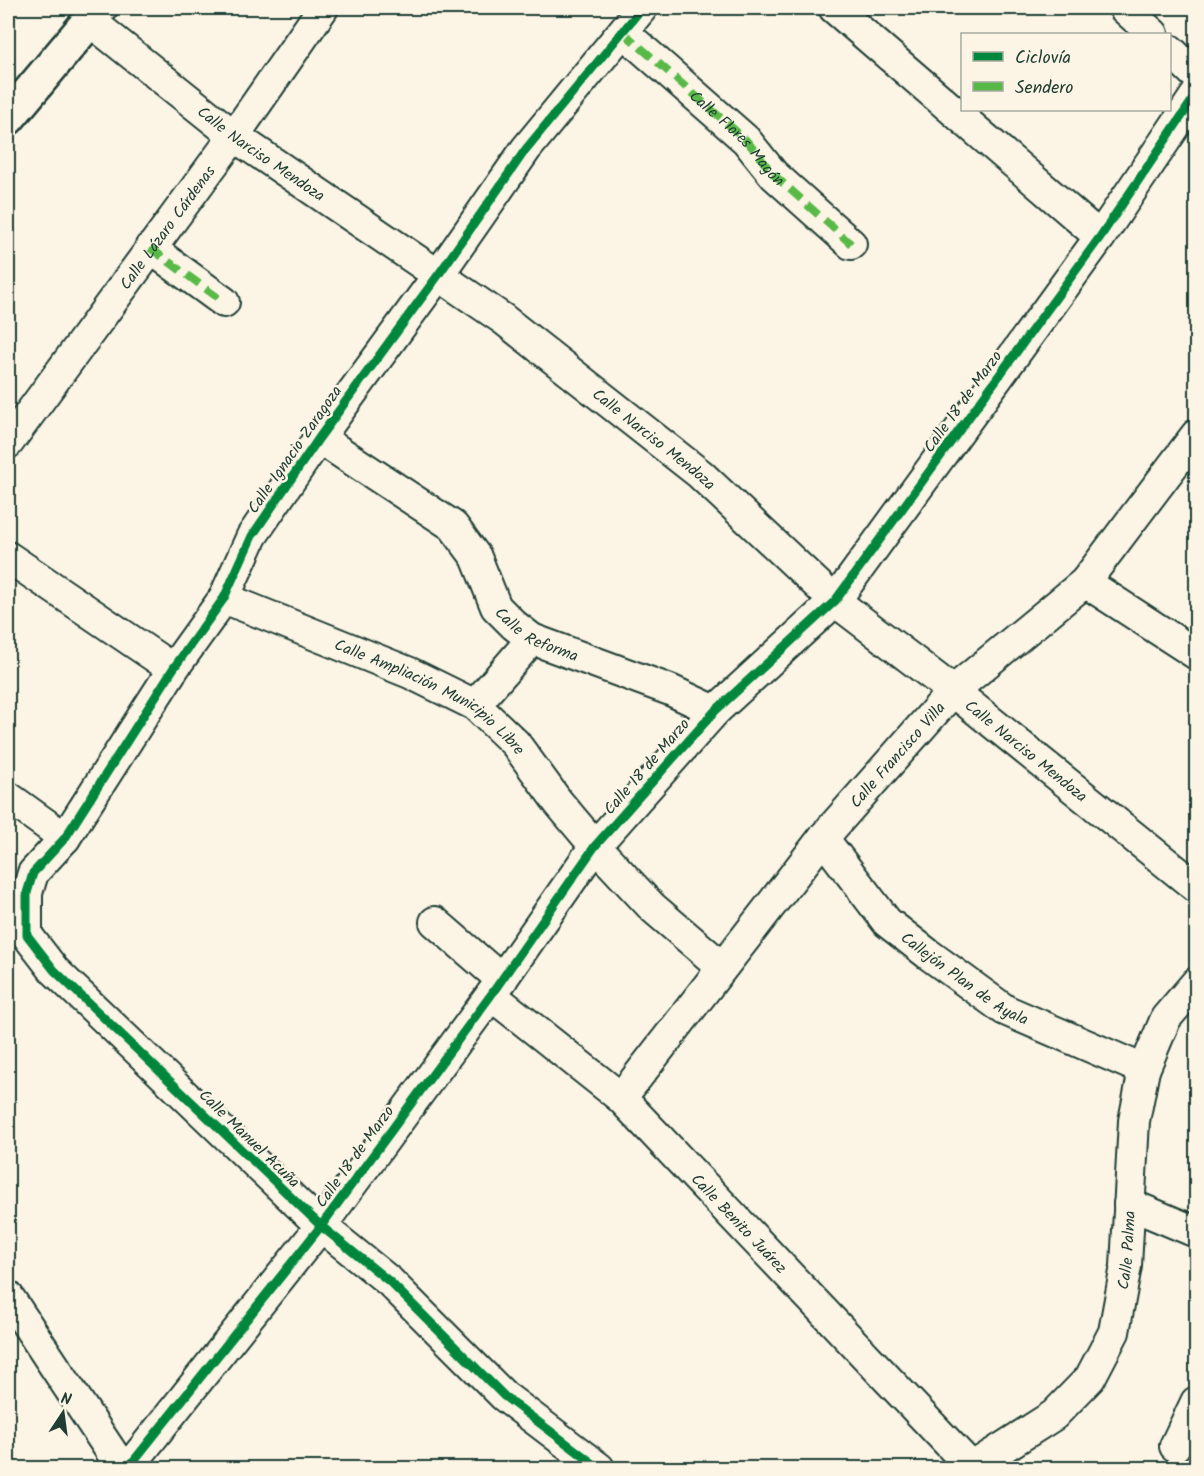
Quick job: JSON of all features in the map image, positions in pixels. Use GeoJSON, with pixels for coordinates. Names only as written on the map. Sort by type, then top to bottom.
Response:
{"type":"FeatureCollection","features":[{"type":"Feature","properties":{"kind":"main road"},"geometry":{"type":"LineString","coordinates":[[8,118],[94,14]]}},
{"type":"Feature","properties":{"kind":"street","name":"Calle Lázaro Cárdenas"},"geometry":{"type":"LineString","coordinates":[[8,443],[234,136],[324,8]]}},
{"type":"Feature","properties":{"kind":"street","name":"Calle Ignacio Zaragoza"},"geometry":{"type":"LineString","coordinates":[[27,935],[27,892],[33,873],[64,838],[173,669],[224,598],[252,536],[319,438],[439,274],[526,149],[642,8]]}},
{"type":"Feature","properties":{"kind":"street"},"geometry":{"type":"LineString","coordinates":[[834,8],[1100,237]]}},
{"type":"Feature","properties":{"kind":"street"},"geometry":{"type":"LineString","coordinates":[[1124,8],[1152,33]]}},
{"type":"Feature","properties":{"kind":"street","name":"Calle Narciso Mendoza"},"geometry":{"type":"LineString","coordinates":[[94,14],[234,136],[502,318],[700,474],[835,601],[952,691],[1197,887]]}},
{"type":"Feature","properties":{"kind":"street","name":"Calle Flores Magón"},"geometry":{"type":"LineString","coordinates":[[623,32],[746,140],[774,175],[851,244]]}},
{"type":"Feature","properties":{"kind":"street"},"geometry":{"type":"LineString","coordinates":[[1171,51],[1197,75]]}},
{"type":"Feature","properties":{"kind":"street","name":"Calle 18 de Marzo"},"geometry":{"type":"LineString","coordinates":[[128,1468],[321,1226],[497,988],[595,846],[715,711],[835,601],[1100,237],[1197,95]]}},
{"type":"Feature","properties":{"kind":"street"},"geometry":{"type":"LineString","coordinates":[[150,248],[224,302]]}},
{"type":"Feature","properties":{"kind":"street","name":"Calle Francisco Villa"},"geometry":{"type":"LineString","coordinates":[[621,1098],[823,838],[952,691],[1086,582],[1197,435]]}},
{"type":"Feature","properties":{"kind":"street","name":"Calle Reforma"},"geometry":{"type":"LineString","coordinates":[[319,438],[453,526],[476,557],[496,607],[532,639],[670,690],[715,711]]}},
{"type":"Feature","properties":{"kind":"street"},"geometry":{"type":"LineString","coordinates":[[8,557],[173,669]]}},
{"type":"Feature","properties":{"kind":"street"},"geometry":{"type":"LineString","coordinates":[[1086,582],[1197,654]]}},
{"type":"Feature","properties":{"kind":"street","name":"Calle Ampliación Municipio Libre"},"geometry":{"type":"LineString","coordinates":[[224,598],[410,673],[476,705],[515,743],[558,802],[652,908],[722,967]]}},
{"type":"Feature","properties":{"kind":"street"},"geometry":{"type":"LineString","coordinates":[[476,705],[532,639]]}},
{"type":"Feature","properties":{"kind":"street"},"geometry":{"type":"LineString","coordinates":[[8,797],[64,838]]}},
{"type":"Feature","properties":{"kind":"street","name":"Callejón Plan de Ayala"},"geometry":{"type":"LineString","coordinates":[[823,838],[887,922],[1005,1010],[1144,1070]]}},
{"type":"Feature","properties":{"kind":"street","name":"Calle Benito Juárez"},"geometry":{"type":"LineString","coordinates":[[435,922],[497,988],[621,1098],[971,1468]]}},
{"type":"Feature","properties":{"kind":"street","name":"Calle Manuel Acuña"},"geometry":{"type":"LineString","coordinates":[[27,935],[54,970],[321,1226],[390,1282],[504,1396],[599,1468]]}},
{"type":"Feature","properties":{"kind":"street","name":"Calle Palma"},"geometry":{"type":"LineString","coordinates":[[971,1468],[1054,1415],[1090,1378],[1114,1332],[1126,1266],[1134,1121],[1144,1070],[1166,1018],[1197,983]]}},
{"type":"Feature","properties":{"kind":"street"},"geometry":{"type":"LineString","coordinates":[[1129,1204],[1197,1232]]}},
{"type":"Feature","properties":{"kind":"street"},"geometry":{"type":"LineString","coordinates":[[8,1296],[122,1468]]}},
{"type":"Feature","properties":{"kind":"street"},"geometry":{"type":"LineString","coordinates":[[1175,1446],[1197,1402]]}},
{"type":"Feature","properties":{"kind":"marked path"},"geometry":{"type":"LineString","coordinates":[[623,32],[746,140],[774,175],[851,244]]}},
{"type":"Feature","properties":{"kind":"marked path"},"geometry":{"type":"LineString","coordinates":[[150,248],[224,302]]}},
{"type":"Feature","properties":{"kind":"cycle path"},"geometry":{"type":"LineString","coordinates":[[599,1468],[504,1396],[390,1282],[321,1226],[54,970],[27,935],[27,893],[33,873],[65,838],[173,669],[224,598],[252,536],[319,438],[439,274],[526,149],[642,8]]}},
{"type":"Feature","properties":{"kind":"cycle path"},"geometry":{"type":"LineString","coordinates":[[128,1468],[321,1226],[491,995],[595,846],[715,711],[835,601],[1100,237],[1196,95]]}}]}
